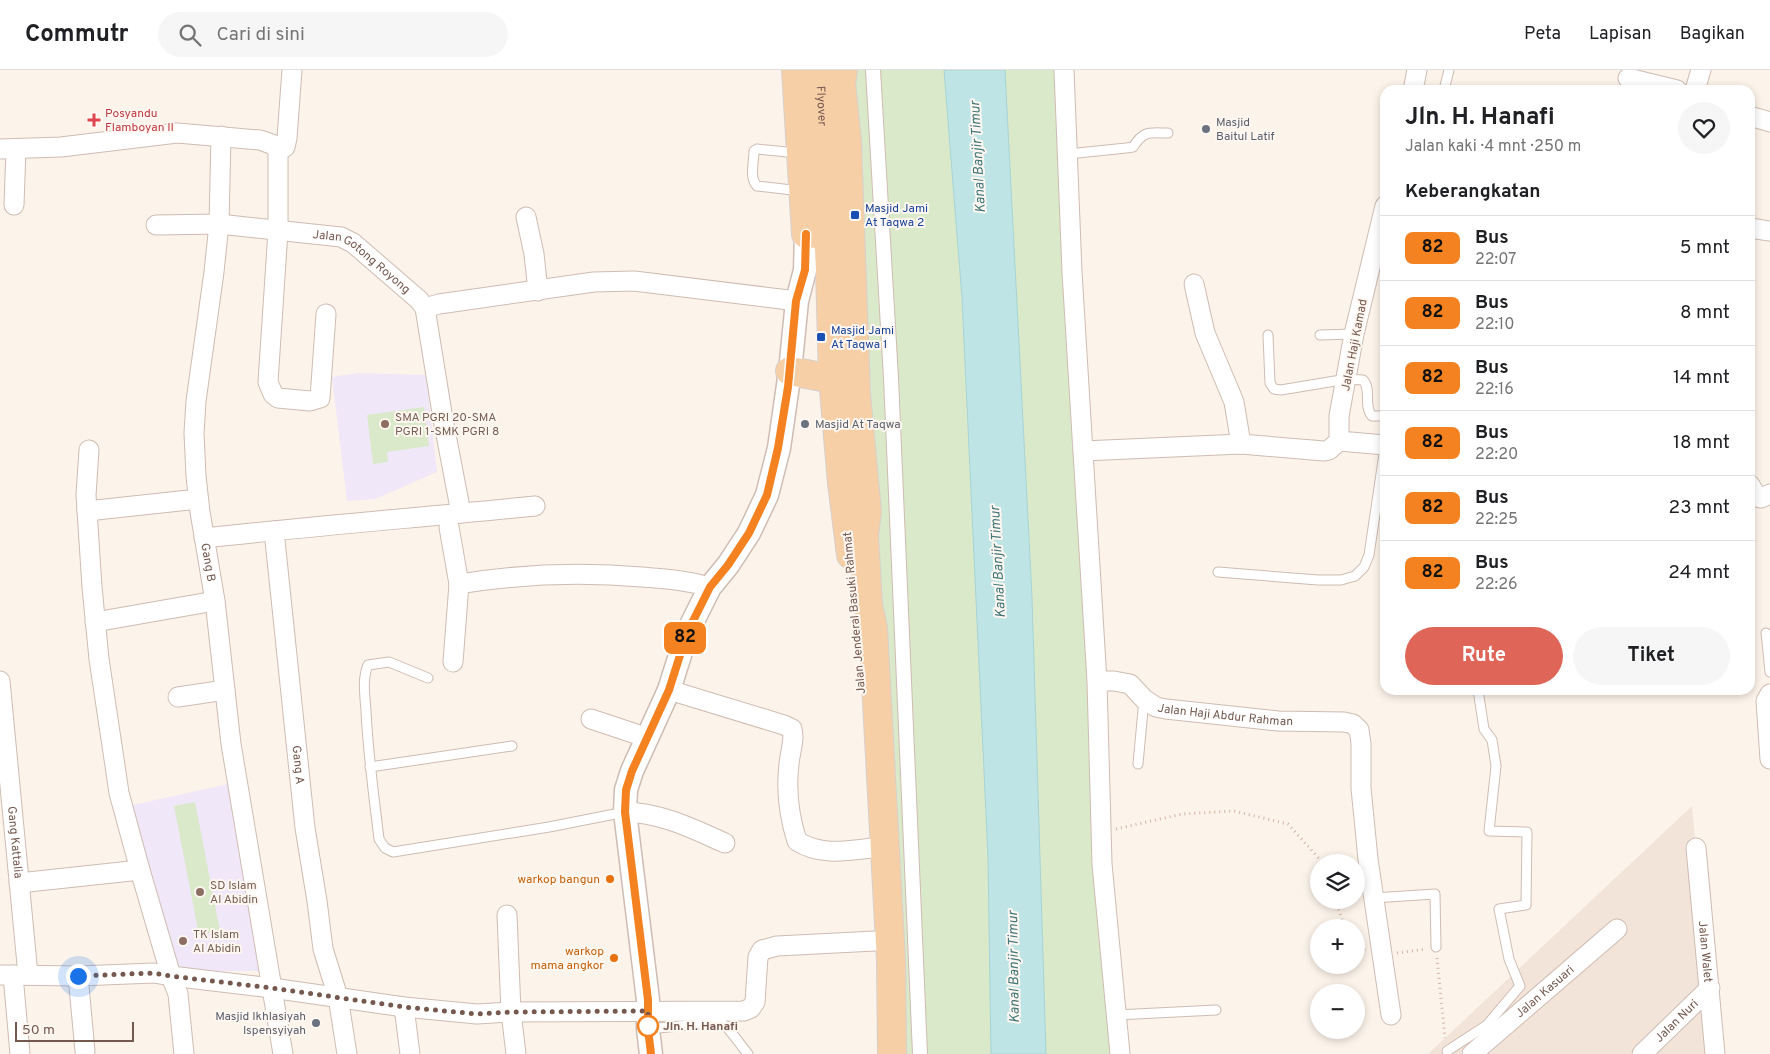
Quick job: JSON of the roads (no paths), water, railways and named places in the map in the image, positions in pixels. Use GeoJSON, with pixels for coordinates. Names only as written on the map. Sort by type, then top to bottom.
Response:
{"type":"FeatureCollection","features":[{"type":"Feature","properties":{"kind":"main road","name":"Jalan Jenderal Basuki Rahmat"},"geometry":{"type":"LineString","coordinates":[[796,70],[824,146],[833,379],[842,483],[854,586],[855,630],[872,848],[878,1054]]}},
{"type":"Feature","properties":{"kind":"main road","name":"Flyover"},"geometry":{"type":"LineString","coordinates":[[820,70],[824,146]]}},
{"type":"Feature","properties":{"kind":"main road","name":"Flyover"},"geometry":{"type":"LineString","coordinates":[[824,146],[843,70]]}},
{"type":"Feature","properties":{"kind":"main road","name":"Jalan Jenderal Basuki Rahmat"},"geometry":{"type":"LineString","coordinates":[[827,231],[854,169],[847,70]]}},
{"type":"Feature","properties":{"kind":"main road","name":"Jalan Jenderal Basuki Rahmat"},"geometry":{"type":"LineString","coordinates":[[824,146],[804,191],[827,231],[856,394],[867,512],[864,535],[868,605],[873,628],[875,657],[891,961],[892,1054]]}},
{"type":"Feature","properties":{"kind":"main road"},"geometry":{"type":"LineString","coordinates":[[790,371],[833,379]]}},
{"type":"Feature","properties":{"kind":"street"},"geometry":{"type":"LineString","coordinates":[[278,152],[285,147],[287,138],[292,70]]}},
{"type":"Feature","properties":{"kind":"street"},"geometry":{"type":"LineString","coordinates":[[873,70],[892,396],[920,1054]]}},
{"type":"Feature","properties":{"kind":"street"},"geometry":{"type":"LineString","coordinates":[[1064,70],[1072,272],[1097,681],[1102,864],[1120,1054]]}},
{"type":"Feature","properties":{"kind":"street"},"geometry":{"type":"LineString","coordinates":[[1414,85],[1417,70]]}},
{"type":"Feature","properties":{"kind":"street"},"geometry":{"type":"LineString","coordinates":[[1697,85],[1701,70]]}},
{"type":"Feature","properties":{"kind":"street"},"geometry":{"type":"LineString","coordinates":[[1628,78],[1657,85]]}},
{"type":"Feature","properties":{"kind":"street"},"geometry":{"type":"LineString","coordinates":[[14,205],[8,149],[61,147],[177,133],[260,140],[274,145],[278,152],[278,231],[268,382],[273,394],[278,398],[310,401],[320,398],[326,314]]}},
{"type":"Feature","properties":{"kind":"street","name":"Gang B"},"geometry":{"type":"LineString","coordinates":[[221,136],[219,224],[196,401],[194,433],[198,499],[215,601],[232,744],[283,1054]]}},
{"type":"Feature","properties":{"kind":"street"},"geometry":{"type":"LineString","coordinates":[[526,217],[534,254],[538,291]]}},
{"type":"Feature","properties":{"kind":"street","name":"Jalan Gotong Royong"},"geometry":{"type":"LineString","coordinates":[[156,225],[219,224],[341,237],[353,243],[419,300],[425,308]]}},
{"type":"Feature","properties":{"kind":"street"},"geometry":{"type":"LineString","coordinates":[[1755,229],[1770,231]]}},
{"type":"Feature","properties":{"kind":"street"},"geometry":{"type":"LineString","coordinates":[[651,1054],[625,812],[626,790],[632,771],[669,690],[687,633],[710,587],[728,565],[749,533],[767,495],[778,448],[790,371],[796,301],[805,270],[827,231]]}},
{"type":"Feature","properties":{"kind":"street","name":"Jalan Haji Kamad"},"geometry":{"type":"LineString","coordinates":[[1339,441],[1340,416],[1354,334],[1380,243]]}},
{"type":"Feature","properties":{"kind":"street"},"geometry":{"type":"LineString","coordinates":[[453,662],[460,584],[455,520],[443,419],[425,308],[439,304],[594,282],[634,281],[796,301]]}},
{"type":"Feature","properties":{"kind":"street"},"geometry":{"type":"LineString","coordinates":[[1194,284],[1206,332],[1234,402],[1241,444]]}},
{"type":"Feature","properties":{"kind":"street"},"geometry":{"type":"LineString","coordinates":[[1082,450],[1241,444],[1324,451],[1329,450],[1339,441],[1380,445]]}},
{"type":"Feature","properties":{"kind":"street"},"geometry":{"type":"LineString","coordinates":[[89,450],[86,495],[95,622],[120,793],[170,976],[178,994],[184,1054]]}},
{"type":"Feature","properties":{"kind":"street"},"geometry":{"type":"LineString","coordinates":[[1755,494],[1757,497],[1761,498],[1770,494]]}},
{"type":"Feature","properties":{"kind":"street"},"geometry":{"type":"LineString","coordinates":[[87,511],[198,499]]}},
{"type":"Feature","properties":{"kind":"street"},"geometry":{"type":"LineString","coordinates":[[204,538],[274,530],[455,520],[535,506]]}},
{"type":"Feature","properties":{"kind":"street","name":"Gang A"},"geometry":{"type":"LineString","coordinates":[[274,530],[305,828],[317,901],[322,948],[338,997],[347,1054]]}},
{"type":"Feature","properties":{"kind":"street"},"geometry":{"type":"LineString","coordinates":[[460,584],[549,575],[620,575],[688,581],[710,587]]}},
{"type":"Feature","properties":{"kind":"street"},"geometry":{"type":"LineString","coordinates":[[95,622],[215,601]]}},
{"type":"Feature","properties":{"kind":"street","name":"Gang Kattalia"},"geometry":{"type":"LineString","coordinates":[[0,681],[19,883],[14,975],[20,1054]]}},
{"type":"Feature","properties":{"kind":"street","name":"Jalan Haji Abdur Rahman"},"geometry":{"type":"LineString","coordinates":[[1097,681],[1114,681],[1130,684],[1144,699],[1156,707],[1166,710],[1278,721],[1344,722],[1353,724],[1359,730],[1362,752],[1361,788],[1373,898]]}},
{"type":"Feature","properties":{"kind":"street"},"geometry":{"type":"LineString","coordinates":[[178,697],[226,690]]}},
{"type":"Feature","properties":{"kind":"street"},"geometry":{"type":"LineString","coordinates":[[669,690],[792,729],[794,735],[789,763],[788,787],[792,827],[796,841],[814,850],[828,852],[872,848]]}},
{"type":"Feature","properties":{"kind":"street"},"geometry":{"type":"LineString","coordinates":[[1770,694],[1766,701],[1770,759]]}},
{"type":"Feature","properties":{"kind":"street"},"geometry":{"type":"LineString","coordinates":[[591,718],[648,738]]}},
{"type":"Feature","properties":{"kind":"street"},"geometry":{"type":"LineString","coordinates":[[625,812],[639,812],[669,819],[726,843]]}},
{"type":"Feature","properties":{"kind":"street","name":"Jalan Walet"},"geometry":{"type":"LineString","coordinates":[[1696,848],[1715,1054]]}},
{"type":"Feature","properties":{"kind":"street"},"geometry":{"type":"LineString","coordinates":[[19,883],[140,870]]}},
{"type":"Feature","properties":{"kind":"street"},"geometry":{"type":"LineString","coordinates":[[1373,898],[1391,1015]]}},
{"type":"Feature","properties":{"kind":"street"},"geometry":{"type":"LineString","coordinates":[[507,915],[511,1012],[516,1054]]}},
{"type":"Feature","properties":{"kind":"street","name":"Jalan Kasuari"},"geometry":{"type":"LineString","coordinates":[[1472,1054],[1616,929]]}},
{"type":"Feature","properties":{"kind":"street"},"geometry":{"type":"LineString","coordinates":[[14,975],[78,976],[154,973],[404,1007],[477,1014],[511,1012],[648,1020],[744,1011],[751,1008],[755,1002],[758,957],[762,950],[777,946],[854,944],[875,941]]}},
{"type":"Feature","properties":{"kind":"street"},"geometry":{"type":"LineString","coordinates":[[78,976],[86,1051]]}},
{"type":"Feature","properties":{"kind":"street","name":"Jalan Nuri"},"geometry":{"type":"LineString","coordinates":[[1642,1054],[1710,988]]}},
{"type":"Feature","properties":{"kind":"street"},"geometry":{"type":"LineString","coordinates":[[404,1007],[410,1054]]}},
{"type":"Feature","properties":{"kind":"lane"},"geometry":{"type":"LineString","coordinates":[[1445,85],[1449,70]]}},
{"type":"Feature","properties":{"kind":"lane"},"geometry":{"type":"LineString","coordinates":[[1068,154],[1133,147],[1145,133],[1168,133]]}},
{"type":"Feature","properties":{"kind":"lane"},"geometry":{"type":"LineString","coordinates":[[804,191],[758,186],[752,176],[754,151],[757,149],[824,146]]}},
{"type":"Feature","properties":{"kind":"lane"},"geometry":{"type":"LineString","coordinates":[[1320,336],[1354,334]]}},
{"type":"Feature","properties":{"kind":"lane"},"geometry":{"type":"LineString","coordinates":[[1268,335],[1270,383],[1274,389],[1282,390],[1347,379],[1363,380],[1367,387],[1369,412],[1372,416],[1380,416]]}},
{"type":"Feature","properties":{"kind":"lane"},"geometry":{"type":"LineString","coordinates":[[1218,572],[1318,580],[1341,580],[1355,576],[1364,567],[1369,555],[1380,480]]}},
{"type":"Feature","properties":{"kind":"lane"},"geometry":{"type":"LineString","coordinates":[[1766,633],[1770,672]]}},
{"type":"Feature","properties":{"kind":"lane"},"geometry":{"type":"LineString","coordinates":[[428,678],[389,662],[368,665],[365,673],[370,767],[380,839],[385,848],[393,852],[549,827],[625,812]]}},
{"type":"Feature","properties":{"kind":"lane"},"geometry":{"type":"LineString","coordinates":[[1447,1051],[1487,1025],[1520,986],[1509,959],[1499,909],[1526,905],[1527,832],[1490,831],[1496,766],[1492,740],[1484,729],[1479,695]]}},
{"type":"Feature","properties":{"kind":"lane"},"geometry":{"type":"LineString","coordinates":[[1138,764],[1144,699]]}},
{"type":"Feature","properties":{"kind":"lane"},"geometry":{"type":"LineString","coordinates":[[370,767],[512,746]]}},
{"type":"Feature","properties":{"kind":"lane"},"geometry":{"type":"LineString","coordinates":[[1373,898],[1435,894],[1436,947]]}},
{"type":"Feature","properties":{"kind":"lane"},"geometry":{"type":"LineString","coordinates":[[1116,1015],[1216,1010]]}},
{"type":"Feature","properties":{"kind":"lane"},"geometry":{"type":"LineString","coordinates":[[648,1020],[720,1022],[727,1027],[748,1054]]}},
{"type":"Feature","properties":{"kind":"water","name":"Kanal Banjir Timur"},"geometry":{"type":"Polygon","coordinates":[[[944,70],[1005,70],[1032,597],[1046,1054],[991,1054],[988,857],[962,298],[944,70]]]}},
{"type":"Feature","properties":{"kind":"place","name":"Posyandu Flamboyan II"},"geometry":{"type":"Point","coordinates":[94,120]}},
{"type":"Feature","properties":{"kind":"place","name":"Masjid Baitul Latif"},"geometry":{"type":"Point","coordinates":[1206,129]}},
{"type":"Feature","properties":{"kind":"place","name":"Masjid Jami At Taqwa 2"},"geometry":{"type":"Point","coordinates":[855,215]}},
{"type":"Feature","properties":{"kind":"place","name":"Masjid Jami At Taqwa 1"},"geometry":{"type":"Point","coordinates":[821,337]}},
{"type":"Feature","properties":{"kind":"place","name":"SMA PGRI 20-SMA PGRI 1-SMK PGRI 8"},"geometry":{"type":"Point","coordinates":[385,424]}},
{"type":"Feature","properties":{"kind":"place","name":"Masjid At Taqwa"},"geometry":{"type":"Point","coordinates":[805,424]}},
{"type":"Feature","properties":{"kind":"place","name":"warkop bangun"},"geometry":{"type":"Point","coordinates":[610,879]}},
{"type":"Feature","properties":{"kind":"place","name":"SD Islam Al Abidin"},"geometry":{"type":"Point","coordinates":[200,892]}},
{"type":"Feature","properties":{"kind":"place","name":"TK Islam Al Abidin"},"geometry":{"type":"Point","coordinates":[183,941]}},
{"type":"Feature","properties":{"kind":"place","name":"warkop mama angkor"},"geometry":{"type":"Point","coordinates":[614,958]}},
{"type":"Feature","properties":{"kind":"place","name":"Masjid Ikhlasiyah Ispensyiyah"},"geometry":{"type":"Point","coordinates":[316,1023]}},
{"type":"Feature","properties":{"kind":"place","name":"Jln. H. Hanafi"},"geometry":{"type":"Point","coordinates":[648,1026]}}]}
